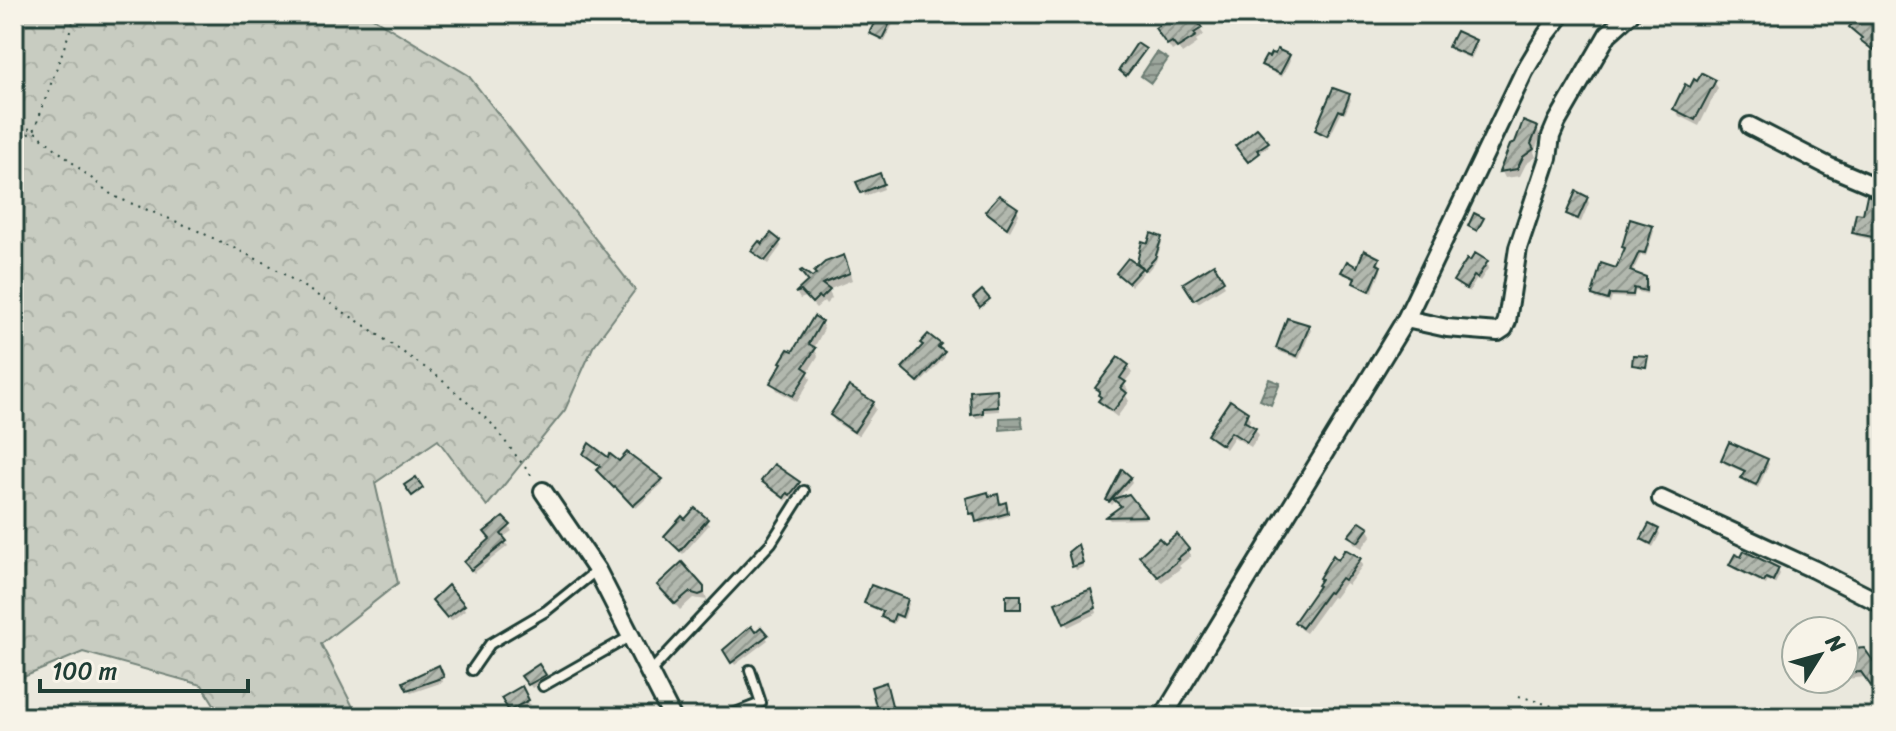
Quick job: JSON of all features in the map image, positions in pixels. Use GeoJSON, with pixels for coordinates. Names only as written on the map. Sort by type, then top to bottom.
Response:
{"type":"FeatureCollection","features":[{"type":"Feature","properties":{"kind":"street"},"geometry":{"type":"LineString","coordinates":[[1163,717],[1406,319],[1524,72],[1562,14]]}},
{"type":"Feature","properties":{"kind":"street"},"geometry":{"type":"LineString","coordinates":[[1406,319],[1447,328],[1498,332],[1504,328],[1518,248],[1548,158],[1551,136],[1608,34],[1630,14]]}},
{"type":"Feature","properties":{"kind":"street"},"geometry":{"type":"LineString","coordinates":[[1750,126],[1830,167],[1882,189]]}},
{"type":"Feature","properties":{"kind":"street"},"geometry":{"type":"LineString","coordinates":[[543,491],[597,570],[672,717]]}},
{"type":"Feature","properties":{"kind":"street"},"geometry":{"type":"LineString","coordinates":[[1661,499],[1882,604]]}},
{"type":"Feature","properties":{"kind":"lane"},"geometry":{"type":"LineString","coordinates":[[650,672],[771,543],[804,491]]}},
{"type":"Feature","properties":{"kind":"lane"},"geometry":{"type":"LineString","coordinates":[[472,670],[490,644],[546,611],[597,570]]}},
{"type":"Feature","properties":{"kind":"lane"},"geometry":{"type":"LineString","coordinates":[[543,686],[631,635]]}},
{"type":"Feature","properties":{"kind":"lane"},"geometry":{"type":"LineString","coordinates":[[725,717],[761,703],[750,670]]}},
{"type":"Feature","properties":{"kind":"path"},"geometry":{"type":"LineString","coordinates":[[14,142],[34,131],[76,14]]}},
{"type":"Feature","properties":{"kind":"path"},"geometry":{"type":"LineString","coordinates":[[14,121],[34,131],[113,196],[192,228],[271,266],[437,376],[491,423],[543,491]]}},
{"type":"Feature","properties":{"kind":"path"},"geometry":{"type":"LineString","coordinates":[[1519,696],[1588,717]]}},
{"type":"Feature","properties":{"kind":"green space"},"geometry":{"type":"Polygon","coordinates":[[[14,14],[366,14],[468,75],[635,290],[593,347],[565,410],[487,506],[438,440],[375,483],[398,583],[321,644],[353,707],[348,717],[222,717],[202,685],[83,652],[14,681],[14,14]]]}},
{"type":"Feature","properties":{"kind":"shaded area"},"geometry":{"type":"Polygon","coordinates":[[[1157,52],[1168,59],[1151,83],[1141,76],[1157,52]]]}},
{"type":"Feature","properties":{"kind":"shaded area"},"geometry":{"type":"Polygon","coordinates":[[[1269,379],[1280,383],[1271,405],[1260,400],[1269,379]]]}},
{"type":"Feature","properties":{"kind":"shaded area"},"geometry":{"type":"Polygon","coordinates":[[[1021,417],[1023,428],[1000,430],[1000,418],[1021,417]]]}},
{"type":"Feature","properties":{"kind":"building"},"geometry":{"type":"Polygon","coordinates":[[[879,14],[892,19],[882,39],[869,33],[879,14]]]}},
{"type":"Feature","properties":{"kind":"building"},"geometry":{"type":"Polygon","coordinates":[[[1175,14],[1192,14],[1202,28],[1194,33],[1196,36],[1177,48],[1172,42],[1167,45],[1155,28],[1175,14]]]}},
{"type":"Feature","properties":{"kind":"building"},"geometry":{"type":"Polygon","coordinates":[[[1840,14],[1863,14],[1882,29],[1882,38],[1873,50],[1860,40],[1862,38],[1849,27],[1852,23],[1840,14]]]}},
{"type":"Feature","properties":{"kind":"building"},"geometry":{"type":"Polygon","coordinates":[[[1456,31],[1476,40],[1469,56],[1448,47],[1456,31]]]}},
{"type":"Feature","properties":{"kind":"building"},"geometry":{"type":"Polygon","coordinates":[[[1137,43],[1146,49],[1126,76],[1119,70],[1137,43]]]}},
{"type":"Feature","properties":{"kind":"building"},"geometry":{"type":"Polygon","coordinates":[[[1277,49],[1290,55],[1280,74],[1261,65],[1266,56],[1275,54],[1277,49]]]}},
{"type":"Feature","properties":{"kind":"building"},"geometry":{"type":"Polygon","coordinates":[[[1702,73],[1716,80],[1695,120],[1673,109],[1685,84],[1690,87],[1702,73]]]}},
{"type":"Feature","properties":{"kind":"building"},"geometry":{"type":"Polygon","coordinates":[[[1333,88],[1350,94],[1343,112],[1339,110],[1327,136],[1315,130],[1333,88]]]}},
{"type":"Feature","properties":{"kind":"building"},"geometry":{"type":"Polygon","coordinates":[[[1523,121],[1538,127],[1531,144],[1534,149],[1523,157],[1517,169],[1499,172],[1510,145],[1515,142],[1523,121]]]}},
{"type":"Feature","properties":{"kind":"building"},"geometry":{"type":"Polygon","coordinates":[[[1257,128],[1269,142],[1257,150],[1260,153],[1248,162],[1235,146],[1257,128]]]}},
{"type":"Feature","properties":{"kind":"building"},"geometry":{"type":"Polygon","coordinates":[[[880,173],[884,184],[861,193],[856,182],[880,173]]]}},
{"type":"Feature","properties":{"kind":"building"},"geometry":{"type":"Polygon","coordinates":[[[1576,191],[1588,197],[1578,219],[1566,214],[1576,191]]]}},
{"type":"Feature","properties":{"kind":"building"},"geometry":{"type":"Polygon","coordinates":[[[999,195],[1018,208],[1007,228],[985,211],[999,195]]]}},
{"type":"Feature","properties":{"kind":"building"},"geometry":{"type":"Polygon","coordinates":[[[1867,195],[1879,199],[1876,216],[1882,220],[1882,234],[1874,232],[1873,237],[1852,233],[1856,213],[1863,214],[1867,195]]]}},
{"type":"Feature","properties":{"kind":"building"},"geometry":{"type":"Polygon","coordinates":[[[1474,213],[1484,218],[1477,231],[1468,226],[1474,213]]]}},
{"type":"Feature","properties":{"kind":"building"},"geometry":{"type":"Polygon","coordinates":[[[1630,219],[1653,226],[1645,253],[1639,252],[1630,271],[1646,277],[1646,291],[1634,288],[1633,295],[1610,294],[1608,300],[1592,295],[1601,263],[1616,268],[1625,248],[1622,247],[1630,219]]]}},
{"type":"Feature","properties":{"kind":"building"},"geometry":{"type":"Polygon","coordinates":[[[771,233],[781,241],[765,261],[751,251],[771,233]]]}},
{"type":"Feature","properties":{"kind":"building"},"geometry":{"type":"Polygon","coordinates":[[[1151,233],[1162,237],[1155,258],[1144,270],[1137,262],[1142,241],[1148,243],[1151,233]]]}},
{"type":"Feature","properties":{"kind":"building"},"geometry":{"type":"Polygon","coordinates":[[[1364,250],[1380,258],[1377,264],[1381,266],[1370,291],[1353,283],[1355,278],[1341,272],[1347,261],[1357,267],[1364,250]]]}},
{"type":"Feature","properties":{"kind":"building"},"geometry":{"type":"Polygon","coordinates":[[[1475,253],[1488,261],[1466,289],[1453,281],[1467,259],[1470,261],[1475,253]]]}},
{"type":"Feature","properties":{"kind":"building"},"geometry":{"type":"Polygon","coordinates":[[[844,255],[850,273],[822,284],[830,290],[821,299],[819,296],[812,303],[801,291],[795,293],[808,281],[800,271],[812,277],[825,262],[844,255]]]}},
{"type":"Feature","properties":{"kind":"building"},"geometry":{"type":"Polygon","coordinates":[[[1128,258],[1142,268],[1128,283],[1116,273],[1128,258]]]}},
{"type":"Feature","properties":{"kind":"building"},"geometry":{"type":"Polygon","coordinates":[[[1214,264],[1224,281],[1194,300],[1183,283],[1214,264]]]}},
{"type":"Feature","properties":{"kind":"building"},"geometry":{"type":"Polygon","coordinates":[[[982,290],[990,299],[980,307],[973,298],[982,290]]]}},
{"type":"Feature","properties":{"kind":"building"},"geometry":{"type":"Polygon","coordinates":[[[814,316],[822,321],[809,344],[816,348],[803,367],[809,371],[793,396],[770,383],[788,349],[793,351],[814,316]]]}},
{"type":"Feature","properties":{"kind":"building"},"geometry":{"type":"Polygon","coordinates":[[[1287,318],[1310,325],[1297,356],[1276,348],[1287,318]]]}},
{"type":"Feature","properties":{"kind":"building"},"geometry":{"type":"Polygon","coordinates":[[[928,334],[941,344],[938,347],[945,352],[918,382],[902,368],[923,345],[920,343],[928,334]]]}},
{"type":"Feature","properties":{"kind":"building"},"geometry":{"type":"Polygon","coordinates":[[[1633,355],[1648,356],[1646,367],[1632,365],[1633,355]]]}},
{"type":"Feature","properties":{"kind":"building"},"geometry":{"type":"Polygon","coordinates":[[[1118,357],[1129,365],[1120,378],[1126,382],[1121,388],[1127,393],[1113,411],[1098,401],[1100,391],[1095,388],[1118,357]]]}},
{"type":"Feature","properties":{"kind":"building"},"geometry":{"type":"Polygon","coordinates":[[[849,386],[874,402],[854,432],[830,415],[849,386]]]}},
{"type":"Feature","properties":{"kind":"building"},"geometry":{"type":"Polygon","coordinates":[[[997,389],[998,407],[983,408],[983,413],[971,415],[970,391],[997,389]]]}},
{"type":"Feature","properties":{"kind":"building"},"geometry":{"type":"Polygon","coordinates":[[[1230,400],[1248,412],[1244,421],[1256,428],[1247,442],[1231,432],[1222,445],[1207,435],[1230,400]]]}},
{"type":"Feature","properties":{"kind":"building"},"geometry":{"type":"Polygon","coordinates":[[[1729,442],[1768,459],[1756,485],[1741,478],[1745,471],[1721,460],[1729,442]]]}},
{"type":"Feature","properties":{"kind":"building"},"geometry":{"type":"Polygon","coordinates":[[[589,443],[619,461],[627,452],[663,479],[633,506],[596,470],[600,466],[583,454],[589,443]]]}},
{"type":"Feature","properties":{"kind":"building"},"geometry":{"type":"Polygon","coordinates":[[[774,464],[800,482],[784,498],[761,481],[774,464]]]}},
{"type":"Feature","properties":{"kind":"building"},"geometry":{"type":"Polygon","coordinates":[[[1122,469],[1131,477],[1109,502],[1106,500],[1122,469]]]}},
{"type":"Feature","properties":{"kind":"building"},"geometry":{"type":"Polygon","coordinates":[[[416,477],[423,488],[412,496],[404,485],[416,477]]]}},
{"type":"Feature","properties":{"kind":"building"},"geometry":{"type":"Polygon","coordinates":[[[988,492],[989,496],[998,494],[1000,504],[1006,502],[1008,513],[976,522],[974,513],[970,514],[966,498],[988,492]]]}},
{"type":"Feature","properties":{"kind":"building"},"geometry":{"type":"Polygon","coordinates":[[[1129,494],[1146,516],[1106,517],[1121,506],[1113,499],[1129,494]]]}},
{"type":"Feature","properties":{"kind":"building"},"geometry":{"type":"Polygon","coordinates":[[[695,508],[708,519],[680,551],[664,536],[682,516],[685,519],[695,508]]]}},
{"type":"Feature","properties":{"kind":"building"},"geometry":{"type":"Polygon","coordinates":[[[503,517],[511,525],[501,534],[507,541],[471,570],[464,562],[490,539],[484,532],[503,517]]]}},
{"type":"Feature","properties":{"kind":"building"},"geometry":{"type":"Polygon","coordinates":[[[1360,521],[1369,527],[1358,542],[1348,536],[1360,521]]]}},
{"type":"Feature","properties":{"kind":"building"},"geometry":{"type":"Polygon","coordinates":[[[1649,524],[1659,529],[1651,544],[1641,539],[1649,524]]]}},
{"type":"Feature","properties":{"kind":"building"},"geometry":{"type":"Polygon","coordinates":[[[1177,534],[1189,549],[1158,577],[1139,556],[1159,538],[1165,544],[1177,534]]]}},
{"type":"Feature","properties":{"kind":"building"},"geometry":{"type":"Polygon","coordinates":[[[1078,544],[1083,563],[1072,567],[1068,552],[1078,544]]]}},
{"type":"Feature","properties":{"kind":"building"},"geometry":{"type":"Polygon","coordinates":[[[1345,549],[1361,558],[1349,576],[1344,580],[1341,578],[1328,592],[1302,628],[1294,622],[1319,586],[1319,578],[1333,555],[1338,560],[1345,549]]]}},
{"type":"Feature","properties":{"kind":"building"},"geometry":{"type":"Polygon","coordinates":[[[1744,551],[1779,568],[1773,581],[1766,578],[1764,582],[1729,565],[1735,554],[1741,557],[1744,551]]]}},
{"type":"Feature","properties":{"kind":"building"},"geometry":{"type":"Polygon","coordinates":[[[682,562],[704,587],[704,593],[689,592],[675,604],[657,585],[682,562]]]}},
{"type":"Feature","properties":{"kind":"building"},"geometry":{"type":"Polygon","coordinates":[[[448,585],[465,605],[447,618],[432,600],[448,585]]]}},
{"type":"Feature","properties":{"kind":"building"},"geometry":{"type":"Polygon","coordinates":[[[871,585],[908,599],[902,617],[895,614],[892,622],[881,617],[883,611],[864,603],[871,585]]]}},
{"type":"Feature","properties":{"kind":"building"},"geometry":{"type":"Polygon","coordinates":[[[1091,589],[1096,608],[1064,624],[1055,603],[1091,589]]]}},
{"type":"Feature","properties":{"kind":"building"},"geometry":{"type":"Polygon","coordinates":[[[1006,595],[1021,595],[1021,609],[1006,609],[1006,595]]]}},
{"type":"Feature","properties":{"kind":"building"},"geometry":{"type":"Polygon","coordinates":[[[751,626],[755,632],[761,627],[768,635],[731,663],[723,650],[751,626]]]}},
{"type":"Feature","properties":{"kind":"building"},"geometry":{"type":"Polygon","coordinates":[[[1860,648],[1864,648],[1882,673],[1882,678],[1871,686],[1860,672],[1860,648]]]}},
{"type":"Feature","properties":{"kind":"building"},"geometry":{"type":"Polygon","coordinates":[[[539,664],[546,675],[528,685],[521,676],[539,664]]]}},
{"type":"Feature","properties":{"kind":"building"},"geometry":{"type":"Polygon","coordinates":[[[439,665],[444,677],[407,690],[403,682],[439,665]]]}},
{"type":"Feature","properties":{"kind":"building"},"geometry":{"type":"Polygon","coordinates":[[[886,682],[895,717],[879,717],[871,687],[886,682]]]}},
{"type":"Feature","properties":{"kind":"building"},"geometry":{"type":"Polygon","coordinates":[[[522,686],[529,700],[509,711],[501,698],[522,686]]]}}]}
